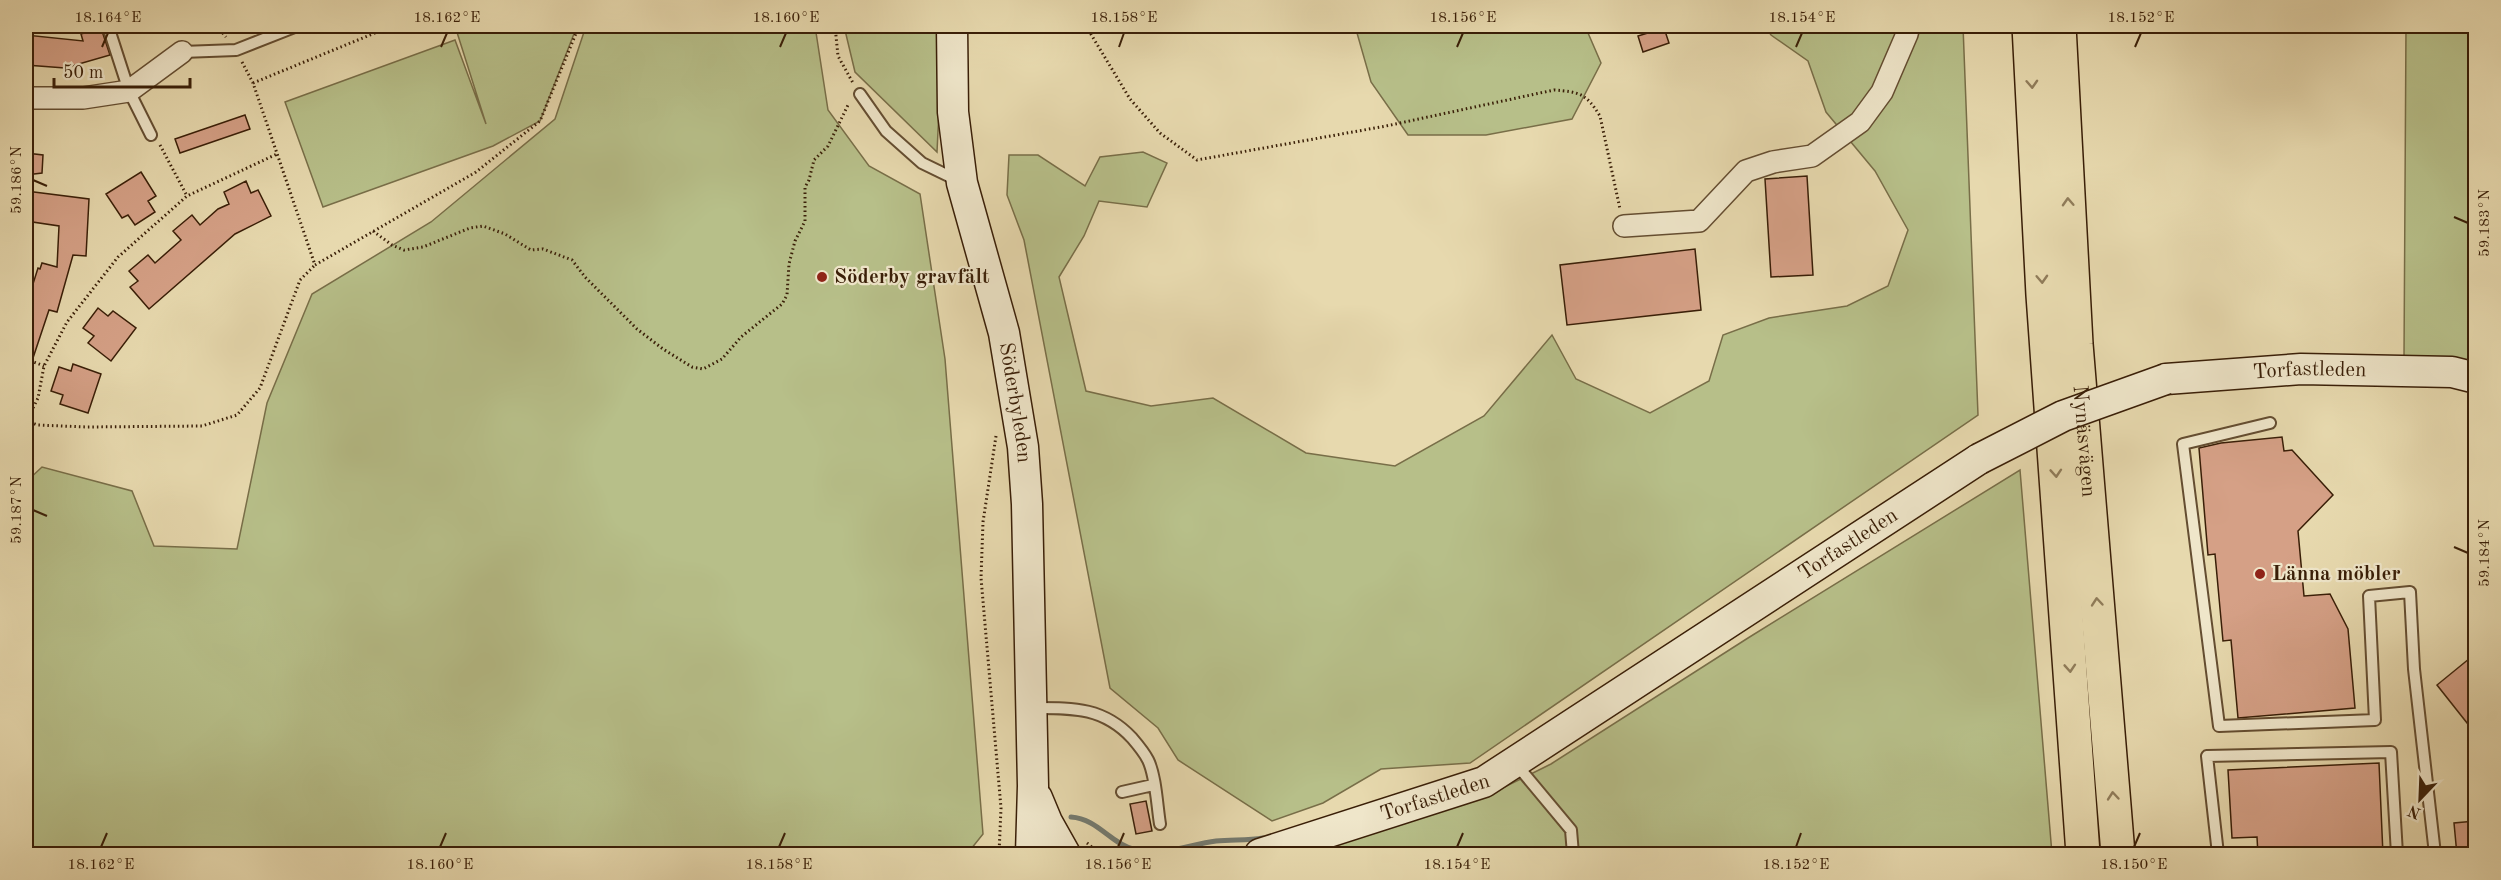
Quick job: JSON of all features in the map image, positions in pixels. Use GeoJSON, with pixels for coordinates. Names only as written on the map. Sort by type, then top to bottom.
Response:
{"type":"FeatureCollection","features":[{"type":"Feature","properties":{"kind":"highway","name":"Nynäsvägen"},"geometry":{"type":"LineString","coordinates":[[2029,26],[2044,307],[2083,855]]}},
{"type":"Feature","properties":{"kind":"highway","name":"Nynäsvägen"},"geometry":{"type":"LineString","coordinates":[[2059,26],[2076,344],[2118,855]]}},
{"type":"Feature","properties":{"kind":"street","name":"Söderbyleden"},"geometry":{"type":"LineString","coordinates":[[952,26],[953,112],[962,183],[1004,333],[1023,447],[1027,504],[1033,786],[1031,855]]}},
{"type":"Feature","properties":{"kind":"street"},"geometry":{"type":"LineString","coordinates":[[1624,226],[1700,221],[1746,171],[1773,162],[1812,156],[1860,122],[1882,92],[1908,34],[1909,26]]}},
{"type":"Feature","properties":{"kind":"street"},"geometry":{"type":"LineString","coordinates":[[26,98],[84,98],[129,91],[182,52]]}},
{"type":"Feature","properties":{"kind":"street","name":"Torfastleden"},"geometry":{"type":"LineString","coordinates":[[1260,855],[1484,782],[1978,459],[2063,416],[2166,379],[2301,369],[2452,372],[2475,378]]}},
{"type":"Feature","properties":{"kind":"street","name":"Söderbyleden"},"geometry":{"type":"LineString","coordinates":[[1033,786],[1047,822],[1065,855]]}},
{"type":"Feature","properties":{"kind":"lane"},"geometry":{"type":"LineString","coordinates":[[108,26],[129,91],[151,135]]}},
{"type":"Feature","properties":{"kind":"lane"},"geometry":{"type":"LineString","coordinates":[[182,52],[236,50],[297,26]]}},
{"type":"Feature","properties":{"kind":"lane"},"geometry":{"type":"LineString","coordinates":[[860,94],[886,131],[922,163],[962,183]]}},
{"type":"Feature","properties":{"kind":"lane"},"geometry":{"type":"LineString","coordinates":[[2270,423],[2183,444],[2218,726],[2375,720],[2369,596],[2410,592],[2414,669],[2435,855]]}},
{"type":"Feature","properties":{"kind":"lane"},"geometry":{"type":"LineString","coordinates":[[1030,708],[1070,708],[1093,712],[1110,719],[1142,749],[1149,762],[1160,825]]}},
{"type":"Feature","properties":{"kind":"lane"},"geometry":{"type":"LineString","coordinates":[[2218,855],[2207,756],[2391,752],[2397,855]]}},
{"type":"Feature","properties":{"kind":"lane"},"geometry":{"type":"LineString","coordinates":[[1515,762],[1571,830],[1573,855]]}},
{"type":"Feature","properties":{"kind":"lane"},"geometry":{"type":"LineString","coordinates":[[1122,792],[1154,785]]}},
{"type":"Feature","properties":{"kind":"path"},"geometry":{"type":"LineString","coordinates":[[253,83],[392,26]]}},
{"type":"Feature","properties":{"kind":"path"},"geometry":{"type":"LineString","coordinates":[[277,154],[187,196],[118,257],[67,322],[44,366],[38,398],[26,420],[37,425],[57,426],[202,426],[237,415],[260,388],[300,280],[315,265],[476,172],[540,121],[579,26]]}},
{"type":"Feature","properties":{"kind":"path"},"geometry":{"type":"LineString","coordinates":[[373,231],[392,245],[405,250],[423,247],[470,228],[483,226],[505,234],[531,250],[543,249],[572,260],[585,277],[637,329],[692,367],[703,369],[722,359],[741,337],[782,304],[787,295],[789,264],[795,241],[805,221],[805,187],[814,160],[828,146],[849,103],[860,94],[838,56],[835,26]]}},
{"type":"Feature","properties":{"kind":"path"},"geometry":{"type":"LineString","coordinates":[[1086,26],[1130,99],[1160,133],[1197,160],[1386,126],[1554,90],[1579,92],[1593,104],[1600,116],[1624,226]]}},
{"type":"Feature","properties":{"kind":"path"},"geometry":{"type":"LineString","coordinates":[[236,50],[253,83],[315,265]]}},
{"type":"Feature","properties":{"kind":"path"},"geometry":{"type":"LineString","coordinates":[[151,135],[162,147],[187,196]]}},
{"type":"Feature","properties":{"kind":"path"},"geometry":{"type":"LineString","coordinates":[[26,241],[32,242]]}},
{"type":"Feature","properties":{"kind":"path"},"geometry":{"type":"LineString","coordinates":[[26,359],[44,366]]}},
{"type":"Feature","properties":{"kind":"path"},"geometry":{"type":"LineString","coordinates":[[996,431],[994,462],[984,522],[981,578],[1001,808],[999,855]]}},
{"type":"Feature","properties":{"kind":"green space"},"geometry":{"type":"Polygon","coordinates":[[[455,26],[577,26],[540,121],[493,146],[323,207],[285,102],[455,40],[486,124],[455,26]]]}},
{"type":"Feature","properties":{"kind":"green space"},"geometry":{"type":"Polygon","coordinates":[[[586,26],[815,26],[828,110],[869,166],[920,194],[945,359],[983,834],[967,854],[26,854],[26,482],[42,467],[132,491],[154,546],[237,549],[267,403],[312,294],[431,222],[555,119],[586,26]]]}},
{"type":"Feature","properties":{"kind":"green space"},"geometry":{"type":"Polygon","coordinates":[[[844,26],[943,26],[937,152],[855,72],[844,26]]]}},
{"type":"Feature","properties":{"kind":"green space"},"geometry":{"type":"Polygon","coordinates":[[[1355,26],[1585,26],[1601,63],[1572,119],[1486,135],[1408,135],[1371,82],[1355,26]]]}},
{"type":"Feature","properties":{"kind":"green space"},"geometry":{"type":"Polygon","coordinates":[[[1765,26],[1963,26],[1978,415],[1470,763],[1381,769],[1323,803],[1272,821],[1178,760],[1158,728],[1110,688],[1024,240],[1007,195],[1009,155],[1038,155],[1085,186],[1100,157],[1143,152],[1167,163],[1147,207],[1099,201],[1084,236],[1059,277],[1086,391],[1151,406],[1213,398],[1306,453],[1395,466],[1484,416],[1552,335],[1576,379],[1650,413],[1709,381],[1723,335],[1769,318],[1847,306],[1888,286],[1908,230],[1875,171],[1826,112],[1808,61],[1771,35],[1765,26]]]}},
{"type":"Feature","properties":{"kind":"green space"},"geometry":{"type":"Polygon","coordinates":[[[2406,26],[2475,26],[2475,363],[2404,358],[2406,26]]]}},
{"type":"Feature","properties":{"kind":"green space"},"geometry":{"type":"Polygon","coordinates":[[[2020,470],[2052,854],[1308,854],[1482,798],[1551,764],[1748,638],[2020,470]]]}},
{"type":"Feature","properties":{"kind":"building"},"geometry":{"type":"Polygon","coordinates":[[[101,28],[110,55],[65,68],[26,65],[26,35],[83,41],[81,34],[101,28]]]}},
{"type":"Feature","properties":{"kind":"building"},"geometry":{"type":"Polygon","coordinates":[[[1664,28],[1669,43],[1643,52],[1638,36],[1664,28]]]}},
{"type":"Feature","properties":{"kind":"building"},"geometry":{"type":"Polygon","coordinates":[[[245,115],[250,129],[180,153],[175,139],[245,115]]]}},
{"type":"Feature","properties":{"kind":"building"},"geometry":{"type":"Polygon","coordinates":[[[26,153],[43,155],[42,173],[26,175],[26,153]]]}},
{"type":"Feature","properties":{"kind":"building"},"geometry":{"type":"Polygon","coordinates":[[[141,172],[156,196],[148,201],[155,212],[135,225],[128,215],[122,218],[106,194],[141,172]]]}},
{"type":"Feature","properties":{"kind":"building"},"geometry":{"type":"Polygon","coordinates":[[[1807,176],[1813,275],[1771,277],[1765,179],[1807,176]]]}},
{"type":"Feature","properties":{"kind":"building"},"geometry":{"type":"Polygon","coordinates":[[[246,181],[251,193],[258,190],[271,216],[235,234],[149,309],[130,287],[138,281],[129,271],[148,255],[155,263],[181,240],[173,231],[192,215],[200,225],[218,209],[229,204],[224,192],[246,181]]]}},
{"type":"Feature","properties":{"kind":"building"},"geometry":{"type":"Polygon","coordinates":[[[26,191],[89,199],[86,256],[73,255],[57,312],[49,310],[28,373],[26,373],[26,306],[38,268],[40,269],[42,263],[57,267],[59,226],[26,221],[26,191]]]}},
{"type":"Feature","properties":{"kind":"building"},"geometry":{"type":"Polygon","coordinates":[[[1695,249],[1701,310],[1567,325],[1560,265],[1695,249]]]}},
{"type":"Feature","properties":{"kind":"building"},"geometry":{"type":"Polygon","coordinates":[[[98,308],[108,316],[113,311],[136,328],[111,361],[88,343],[94,336],[83,328],[98,308]]]}},
{"type":"Feature","properties":{"kind":"building"},"geometry":{"type":"Polygon","coordinates":[[[73,364],[101,374],[88,413],[60,404],[63,395],[51,391],[59,367],[71,371],[73,364]]]}},
{"type":"Feature","properties":{"kind":"building","name":"Länna möbler"},"geometry":{"type":"Polygon","coordinates":[[[2282,437],[2284,451],[2292,450],[2333,495],[2298,531],[2304,596],[2330,594],[2348,629],[2355,708],[2238,718],[2231,640],[2223,641],[2215,554],[2208,555],[2199,448],[2221,443],[2282,437]]]}},
{"type":"Feature","properties":{"kind":"building"},"geometry":{"type":"Polygon","coordinates":[[[2475,654],[2475,733],[2437,685],[2475,654]]]}},
{"type":"Feature","properties":{"kind":"building"},"geometry":{"type":"Polygon","coordinates":[[[2379,763],[2383,855],[2258,855],[2257,837],[2232,838],[2228,770],[2379,763]]]}},
{"type":"Feature","properties":{"kind":"building"},"geometry":{"type":"Polygon","coordinates":[[[1146,801],[1152,831],[1136,834],[1130,804],[1146,801]]]}},
{"type":"Feature","properties":{"kind":"building"},"geometry":{"type":"Polygon","coordinates":[[[2475,821],[2475,855],[2457,855],[2454,823],[2475,821]]]}},
{"type":"Feature","properties":{"kind":"waterway"},"geometry":{"type":"LineString","coordinates":[[1071,817],[1089,822],[1125,846],[1144,851],[1164,851],[1216,841],[1263,838]]}},
{"type":"Feature","properties":{"kind":"place","name":"Söderby gravfält"},"geometry":{"type":"Point","coordinates":[822,277]}},
{"type":"Feature","properties":{"kind":"place","name":"Länna möbler"},"geometry":{"type":"Point","coordinates":[2260,574]}}]}
